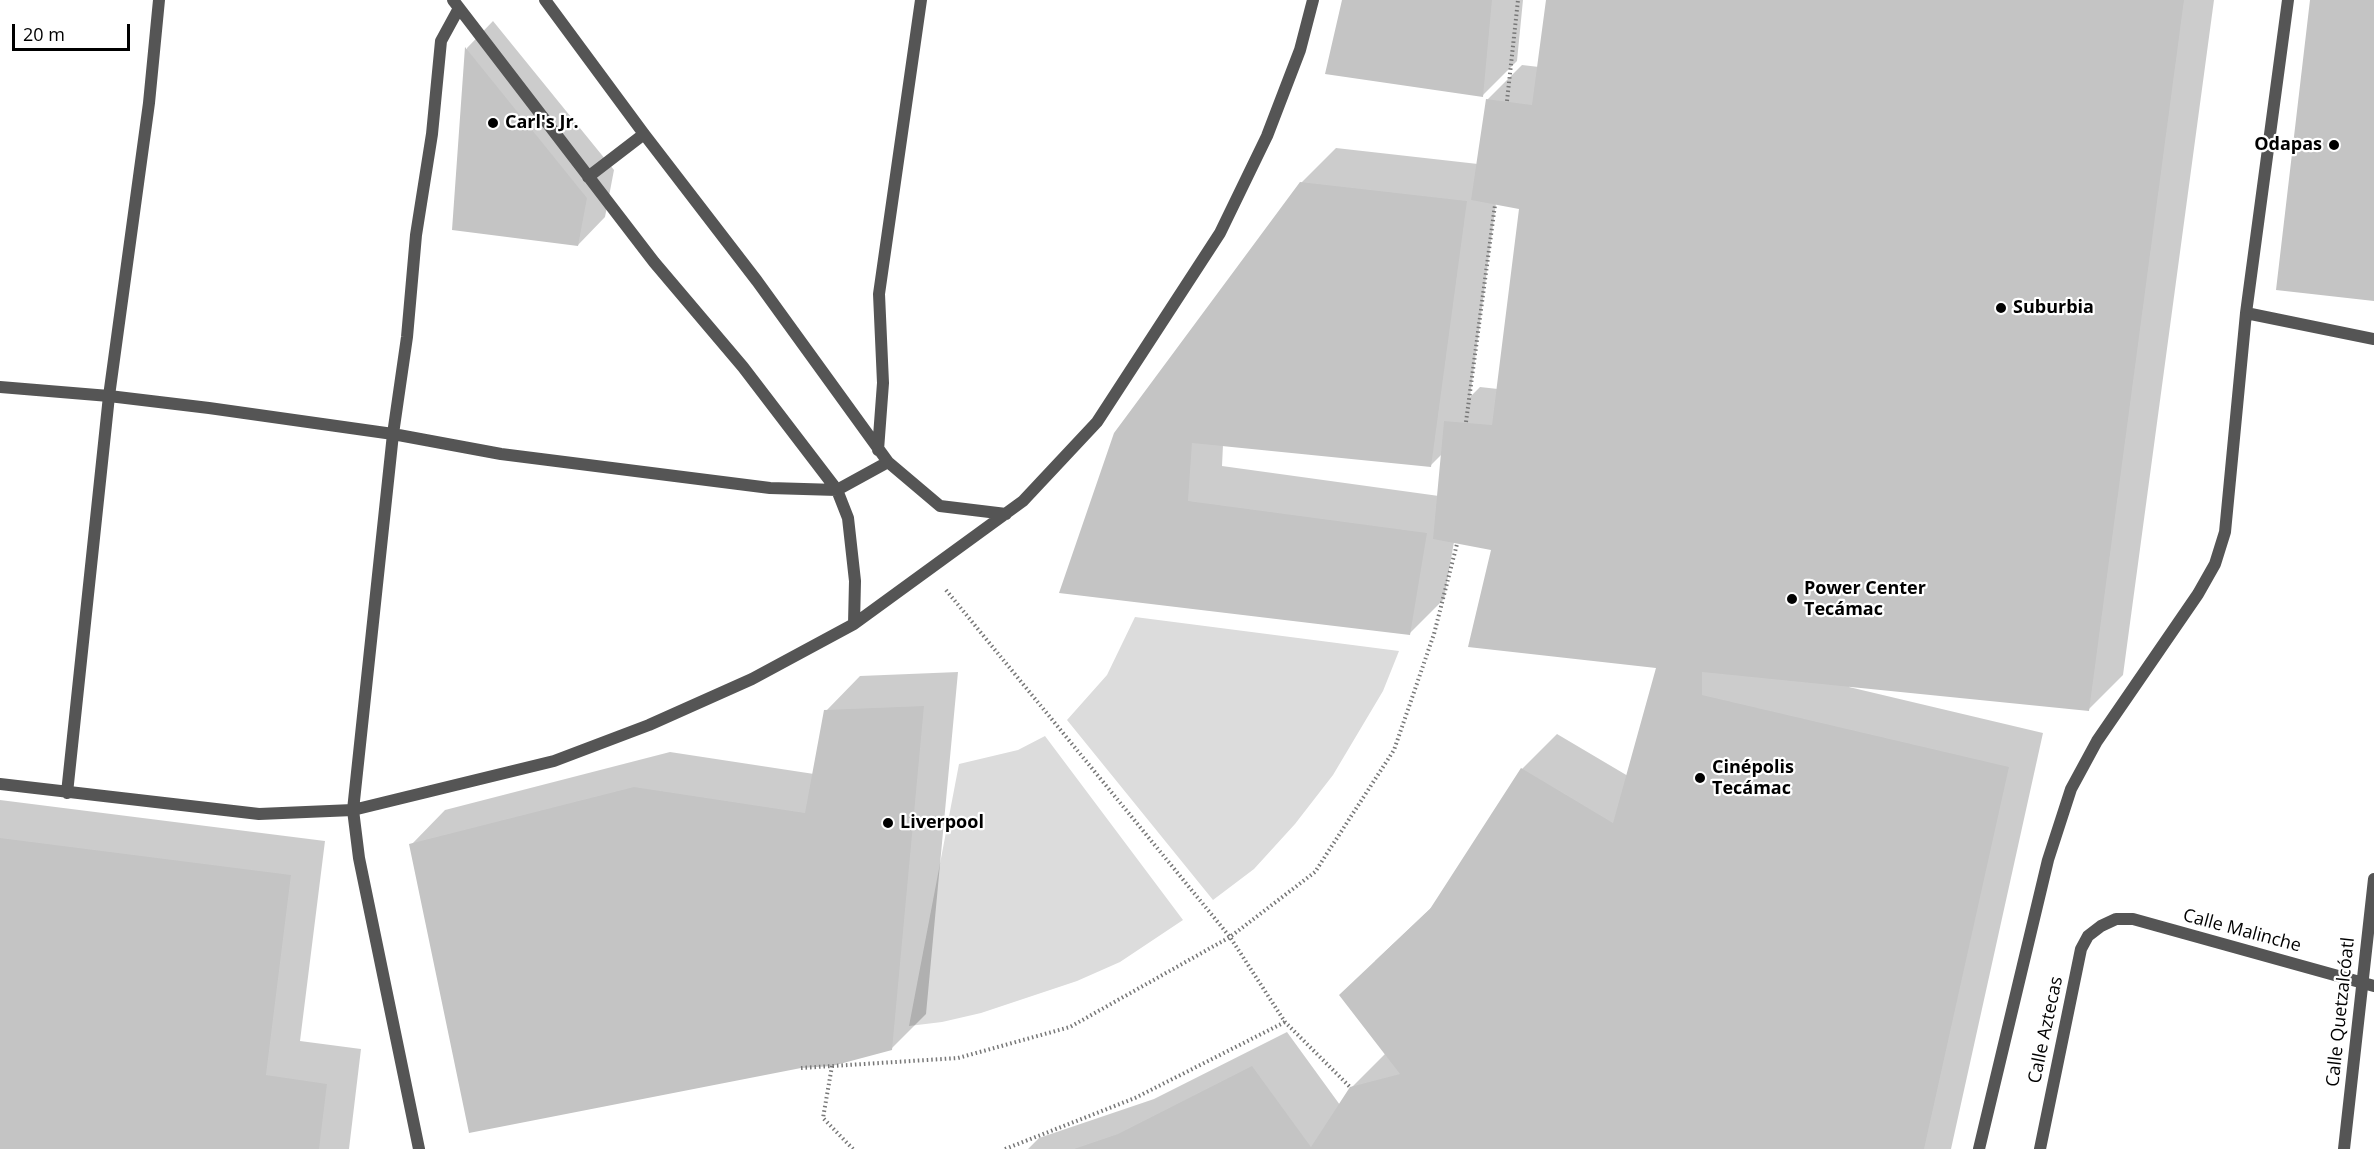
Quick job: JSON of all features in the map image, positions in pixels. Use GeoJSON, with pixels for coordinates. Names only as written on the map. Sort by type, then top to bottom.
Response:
{"type":"FeatureCollection","features":[{"type":"Feature","properties":{"kind":"street"},"geometry":{"type":"LineString","coordinates":[[67,793],[110,396],[149,103],[159,0]]}},
{"type":"Feature","properties":{"kind":"street"},"geometry":{"type":"LineString","coordinates":[[878,450],[883,383],[879,294],[921,0]]}},
{"type":"Feature","properties":{"kind":"street"},"geometry":{"type":"LineString","coordinates":[[0,784],[259,814],[353,810],[554,761],[649,725],[752,679],[854,624],[1023,501],[1097,422],[1220,233],[1267,136],[1300,50],[1313,0]]}},
{"type":"Feature","properties":{"kind":"street"},"geometry":{"type":"LineString","coordinates":[[1979,1149],[2049,860],[2071,789],[2097,741],[2198,594],[2215,564],[2226,532],[2246,313],[2288,0]]}},
{"type":"Feature","properties":{"kind":"street"},"geometry":{"type":"LineString","coordinates":[[546,1],[644,134],[757,280],[888,462],[940,506],[1006,513]]}},
{"type":"Feature","properties":{"kind":"street"},"geometry":{"type":"LineString","coordinates":[[456,4],[654,262],[743,367],[837,490],[848,518],[855,581],[854,624]]}},
{"type":"Feature","properties":{"kind":"street"},"geometry":{"type":"LineString","coordinates":[[419,1149],[359,858],[353,810],[393,434],[407,337],[416,235],[432,134],[441,41],[456,4]]}},
{"type":"Feature","properties":{"kind":"street"},"geometry":{"type":"LineString","coordinates":[[588,177],[644,134]]}},
{"type":"Feature","properties":{"kind":"street"},"geometry":{"type":"LineString","coordinates":[[2246,313],[2374,339]]}},
{"type":"Feature","properties":{"kind":"street"},"geometry":{"type":"LineString","coordinates":[[0,387],[110,396],[393,434],[501,454],[770,488],[837,490],[888,462]]}},
{"type":"Feature","properties":{"kind":"street","name":"Calle Quetzalcóatl"},"geometry":{"type":"LineString","coordinates":[[2344,1149],[2374,879]]}},
{"type":"Feature","properties":{"kind":"street","name":"Calle Malinche"},"geometry":{"type":"LineString","coordinates":[[2101,926],[2116,919],[2133,919],[2374,986]]}},
{"type":"Feature","properties":{"kind":"street","name":"Calle Aztecas"},"geometry":{"type":"LineString","coordinates":[[2040,1149],[2081,949],[2088,936],[2101,926]]}},
{"type":"Feature","properties":{"kind":"path"},"geometry":{"type":"LineString","coordinates":[[1507,101],[1518,0]]}},
{"type":"Feature","properties":{"kind":"path"},"geometry":{"type":"LineString","coordinates":[[1466,422],[1495,204]]}},
{"type":"Feature","properties":{"kind":"path"},"geometry":{"type":"LineString","coordinates":[[801,1068],[958,1058],[1070,1027],[1230,938],[1315,872],[1394,750],[1434,634],[1457,544]]}},
{"type":"Feature","properties":{"kind":"path"},"geometry":{"type":"LineString","coordinates":[[929,569],[1230,938],[1285,1022],[1350,1087]]}},
{"type":"Feature","properties":{"kind":"path"},"geometry":{"type":"LineString","coordinates":[[1005,1149],[1135,1098],[1285,1022]]}},
{"type":"Feature","properties":{"kind":"path"},"geometry":{"type":"LineString","coordinates":[[832,1066],[823,1118],[853,1149]]}},
{"type":"Feature","properties":{"kind":"shaded area"},"geometry":{"type":"Polygon","coordinates":[[[1135,617],[1399,651],[1383,691],[1333,775],[1295,824],[1254,869],[1213,900],[1067,720],[1107,675],[1135,617]]]}},
{"type":"Feature","properties":{"kind":"shaded area"},"geometry":{"type":"Polygon","coordinates":[[[1045,736],[1183,920],[1120,962],[1077,981],[981,1013],[942,1022],[909,1026],[959,764],[1018,750],[1045,736]]]}},
{"type":"Feature","properties":{"kind":"building"},"geometry":{"type":"Polygon","coordinates":[[[1342,0],[1492,0],[1483,97],[1325,74],[1342,0]]]}},
{"type":"Feature","properties":{"kind":"building","name":"Power Center Tecámac"},"geometry":{"type":"Polygon","coordinates":[[[1546,0],[2184,0],[2089,711],[1702,672],[1702,695],[2009,767],[1924,1149],[1074,1149],[1118,1134],[1252,1066],[1311,1147],[1350,1087],[1400,1074],[1339,995],[1430,909],[1521,768],[1613,823],[1656,668],[1468,647],[1491,550],[1433,539],[1444,421],[1492,425],[1519,209],[1471,200],[1486,99],[1532,105],[1546,0]]]}},
{"type":"Feature","properties":{"kind":"building","name":"Odapas"},"geometry":{"type":"Polygon","coordinates":[[[2310,0],[2374,0],[2374,301],[2276,290],[2310,0]]]}},
{"type":"Feature","properties":{"kind":"building","name":"Carl's Jr."},"geometry":{"type":"Polygon","coordinates":[[[465,47],[587,198],[578,246],[452,230],[465,47]]]}},
{"type":"Feature","properties":{"kind":"building"},"geometry":{"type":"Polygon","coordinates":[[[1300,182],[1467,201],[1431,467],[1192,443],[1188,501],[1427,533],[1410,635],[1059,593],[1114,433],[1300,182]]]}},
{"type":"Feature","properties":{"kind":"building"},"geometry":{"type":"Polygon","coordinates":[[[924,706],[892,1050],[832,1066],[801,1068],[469,1133],[409,844],[634,787],[805,813],[824,710],[924,706]]]}},
{"type":"Feature","properties":{"kind":"building"},"geometry":{"type":"Polygon","coordinates":[[[0,838],[291,875],[266,1075],[327,1084],[319,1149],[0,1149],[0,838]]]}},
{"type":"Feature","properties":{"kind":"place","name":"Carl's Jr."},"geometry":{"type":"Point","coordinates":[493,123]}},
{"type":"Feature","properties":{"kind":"place","name":"Odapas"},"geometry":{"type":"Point","coordinates":[2334,145]}},
{"type":"Feature","properties":{"kind":"place","name":"Suburbia"},"geometry":{"type":"Point","coordinates":[2001,308]}},
{"type":"Feature","properties":{"kind":"place","name":"Power Center Tecámac"},"geometry":{"type":"Point","coordinates":[1792,599]}},
{"type":"Feature","properties":{"kind":"place","name":"Cinépolis Tecámac"},"geometry":{"type":"Point","coordinates":[1700,778]}},
{"type":"Feature","properties":{"kind":"place","name":"Liverpool"},"geometry":{"type":"Point","coordinates":[888,823]}}]}
